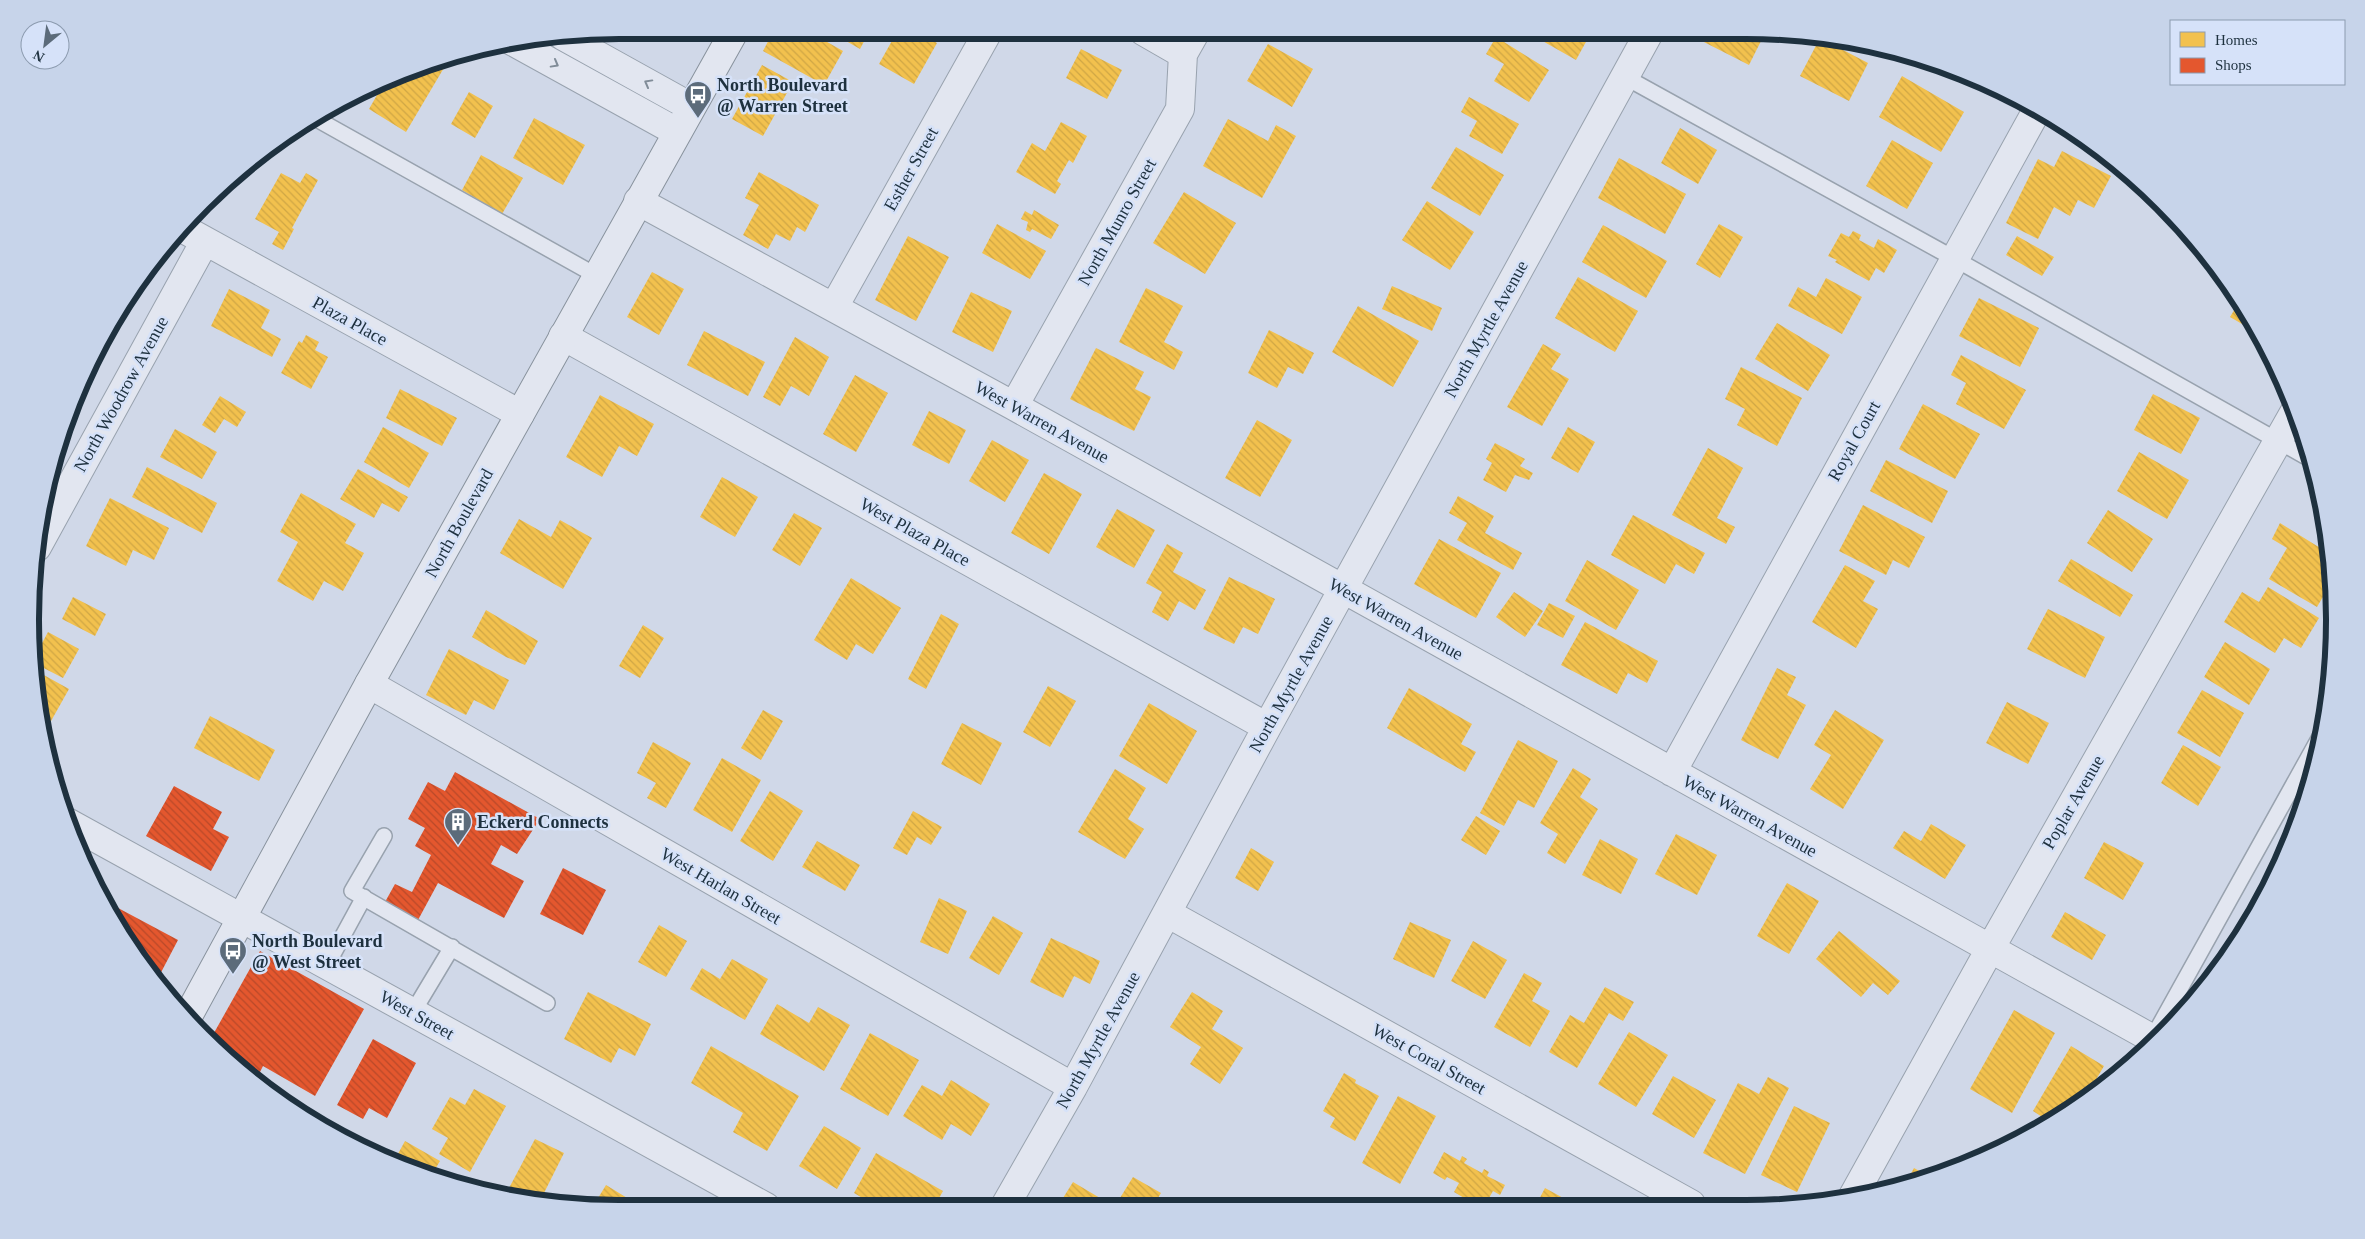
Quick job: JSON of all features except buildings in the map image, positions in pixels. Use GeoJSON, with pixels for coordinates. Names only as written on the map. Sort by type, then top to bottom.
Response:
{"type":"FeatureCollection","features":[{"type":"Feature","properties":{"kind":"street","name":"North Boulevard"},"geometry":{"type":"LineString","coordinates":[[191,1011],[369,684],[729,39]]}},
{"type":"Feature","properties":{"kind":"street","name":"Esther Street"},"geometry":{"type":"LineString","coordinates":[[834,307],[984,39]]}},
{"type":"Feature","properties":{"kind":"street","name":"North Myrtle Avenue"},"geometry":{"type":"LineString","coordinates":[[1008,1200],[1073,1087],[1342,589],[1646,39]]}},
{"type":"Feature","properties":{"kind":"street"},"geometry":{"type":"LineString","coordinates":[[572,41],[691,107]]}},
{"type":"Feature","properties":{"kind":"street","name":"North Munro Street"},"geometry":{"type":"LineString","coordinates":[[1014,406],[1180,109],[1190,42]]}},
{"type":"Feature","properties":{"kind":"street"},"geometry":{"type":"LineString","coordinates":[[523,47],[677,132]]}},
{"type":"Feature","properties":{"kind":"street","name":"Royal Court"},"geometry":{"type":"LineString","coordinates":[[1672,772],[2034,116]]}},
{"type":"Feature","properties":{"kind":"street","name":"West Warren Avenue"},"geometry":{"type":"LineString","coordinates":[[638,201],[1014,406],[2149,1037]]}},
{"type":"Feature","properties":{"kind":"street","name":"Plaza Place"},"geometry":{"type":"LineString","coordinates":[[188,232],[520,414]]}},
{"type":"Feature","properties":{"kind":"street","name":"North Woodrow Avenue"},"geometry":{"type":"LineString","coordinates":[[46,530],[205,241]]}},
{"type":"Feature","properties":{"kind":"street","name":"West Plaza Place"},"geometry":{"type":"LineString","coordinates":[[563,336],[1267,727]]}},
{"type":"Feature","properties":{"kind":"street","name":"Poplar Avenue"},"geometry":{"type":"LineString","coordinates":[[1857,1189],[1990,949],[2290,419]]}},
{"type":"Feature","properties":{"kind":"street","name":"West Harlan Street"},"geometry":{"type":"LineString","coordinates":[[369,684],[1073,1087]]}},
{"type":"Feature","properties":{"kind":"street","name":"West Street"},"geometry":{"type":"LineString","coordinates":[[78,828],[753,1200]]}},
{"type":"Feature","properties":{"kind":"street","name":"West Coral Street"},"geometry":{"type":"LineString","coordinates":[[1168,913],[1684,1200]]}},
{"type":"Feature","properties":{"kind":"lane"},"geometry":{"type":"LineString","coordinates":[[1625,77],[1955,259],[2302,454]]}},
{"type":"Feature","properties":{"kind":"lane"},"geometry":{"type":"LineString","coordinates":[[321,122],[597,276]]}},
{"type":"Feature","properties":{"kind":"lane"},"geometry":{"type":"LineString","coordinates":[[2161,1025],[2309,756]]}},
{"type":"Feature","properties":{"kind":"lane"},"geometry":{"type":"LineString","coordinates":[[384,836],[352,892],[364,897],[548,1003]]}},
{"type":"Feature","properties":{"kind":"lane"},"geometry":{"type":"LineString","coordinates":[[327,965],[364,897]]}},
{"type":"Feature","properties":{"kind":"lane"},"geometry":{"type":"LineString","coordinates":[[413,1012],[452,947]]}},
{"type":"Feature","properties":{"kind":"place","name":"North Boulevard @ Warren Street"},"geometry":{"type":"Point","coordinates":[698,119]}},
{"type":"Feature","properties":{"kind":"place","name":"Eckerd Connects"},"geometry":{"type":"Point","coordinates":[458,846]}},
{"type":"Feature","properties":{"kind":"place","name":"North Boulevard @ West Street"},"geometry":{"type":"Point","coordinates":[233,975]}}]}
